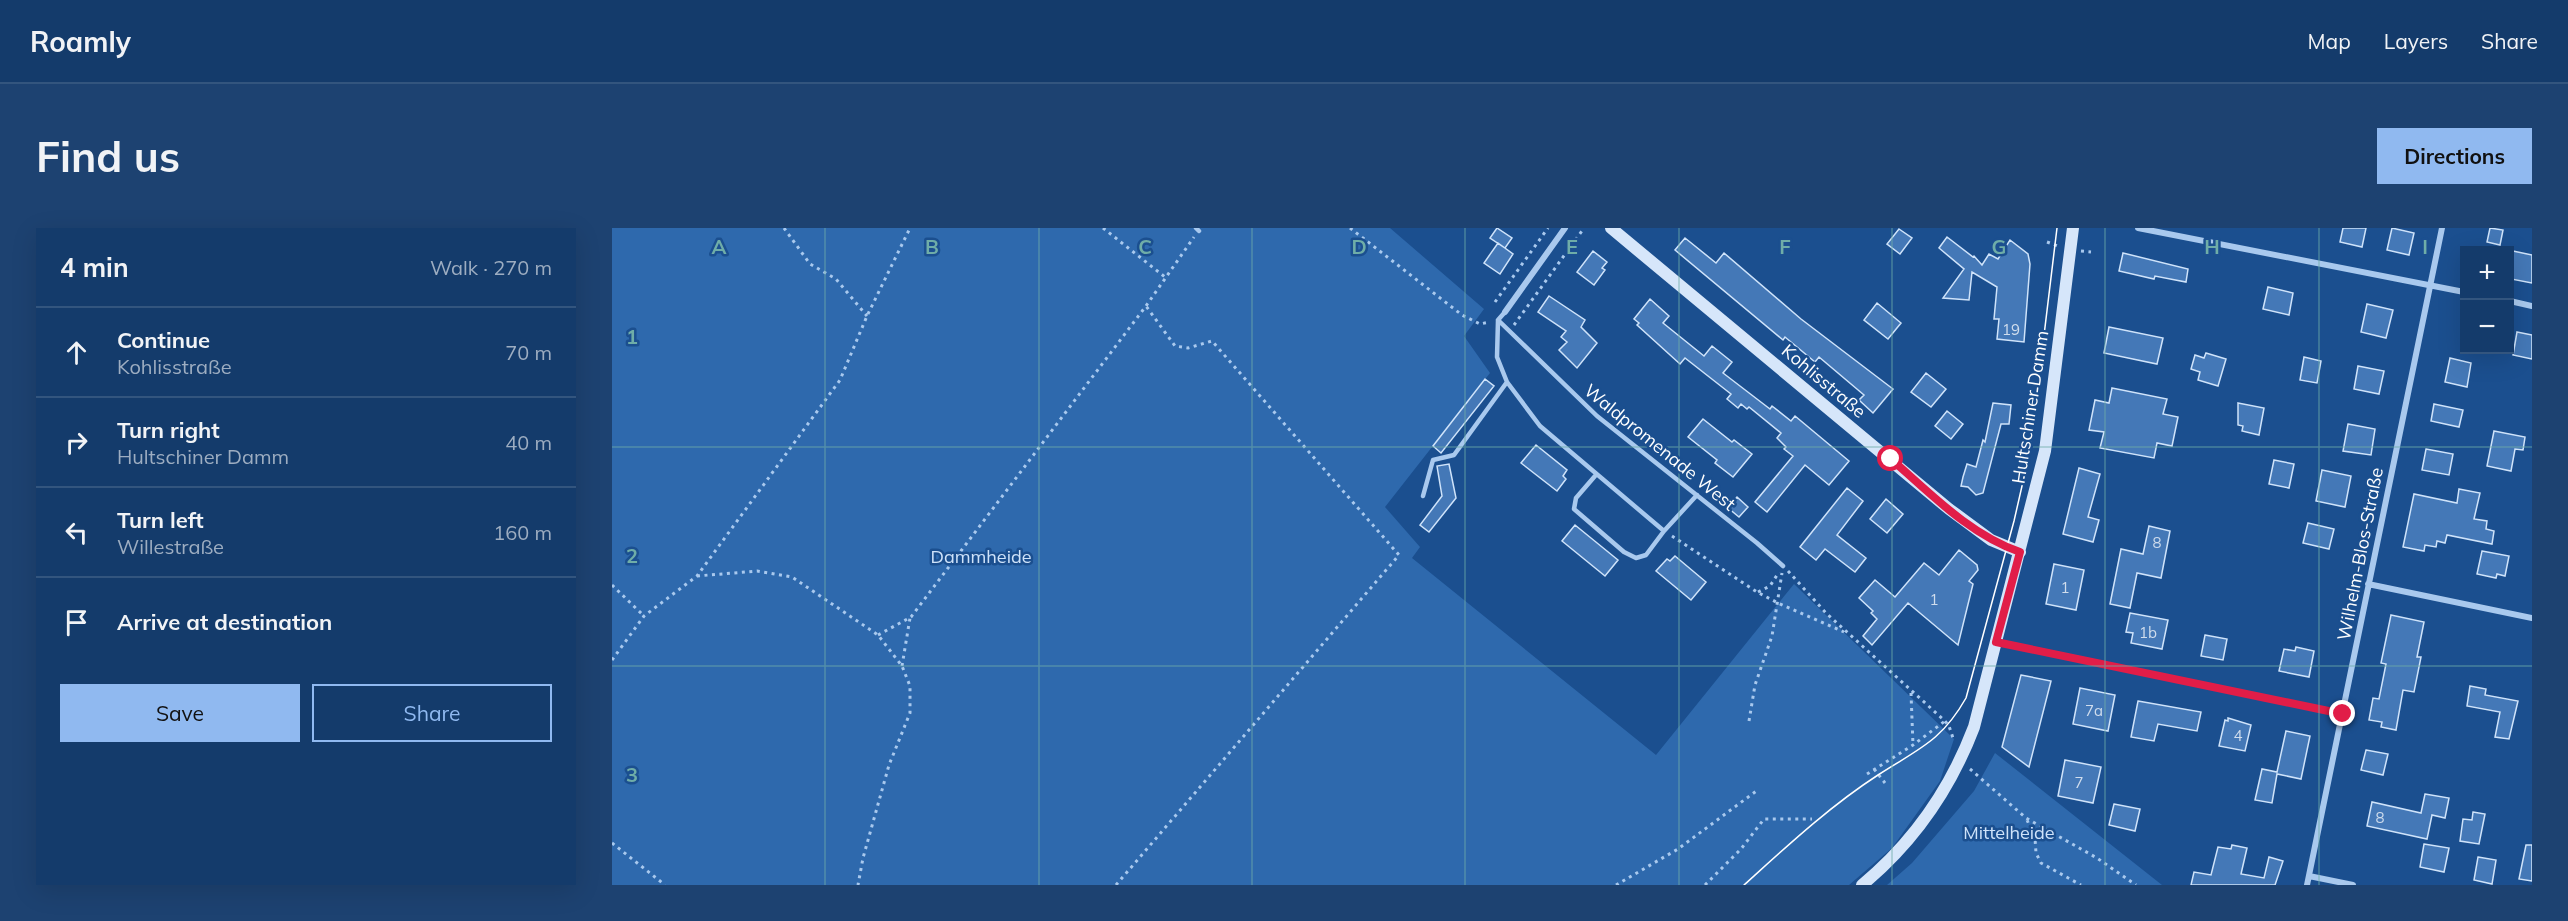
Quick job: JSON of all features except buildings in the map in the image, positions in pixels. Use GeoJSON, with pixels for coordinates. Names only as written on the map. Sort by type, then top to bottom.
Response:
{"type":"FeatureCollection","features":[{"type":"Feature","properties":{"kind":"main road","name":"Kohlisstraße"},"geometry":{"type":"LineString","coordinates":[[1611,228],[1949,509],[1991,540],[2020,552]]}},
{"type":"Feature","properties":{"kind":"main road","name":"Hultschiner Damm"},"geometry":{"type":"LineString","coordinates":[[1863,885],[1898,852],[1928,818],[1960,762],[1974,727],[2045,451],[2073,228]]}},
{"type":"Feature","properties":{"kind":"street"},"geometry":{"type":"LineString","coordinates":[[1505,312],[1565,228]]}},
{"type":"Feature","properties":{"kind":"street"},"geometry":{"type":"LineString","coordinates":[[2138,228],[2460,291]]}},
{"type":"Feature","properties":{"kind":"street","name":"Wilhelm-Blos-Straße"},"geometry":{"type":"LineString","coordinates":[[2307,885],[2442,228]]}},
{"type":"Feature","properties":{"kind":"street"},"geometry":{"type":"LineString","coordinates":[[2514,302],[2532,306]]}},
{"type":"Feature","properties":{"kind":"street"},"geometry":{"type":"LineString","coordinates":[[2368,584],[2532,618]]}},
{"type":"Feature","properties":{"kind":"street"},"geometry":{"type":"LineString","coordinates":[[1996,642],[2343,714]]}},
{"type":"Feature","properties":{"kind":"street"},"geometry":{"type":"LineString","coordinates":[[2309,876],[2353,885]]}},
{"type":"Feature","properties":{"kind":"lane"},"geometry":{"type":"LineString","coordinates":[[1505,312],[1498,320],[1497,357],[1507,382],[1540,426],[1595,476],[1664,531]]}},
{"type":"Feature","properties":{"kind":"lane","name":"Waldpromenade West"},"geometry":{"type":"LineString","coordinates":[[1498,320],[1597,416],[1783,566]]}},
{"type":"Feature","properties":{"kind":"lane"},"geometry":{"type":"LineString","coordinates":[[1423,496],[1433,460],[1454,455],[1507,382]]}},
{"type":"Feature","properties":{"kind":"lane"},"geometry":{"type":"LineString","coordinates":[[1595,476],[1576,498],[1574,509],[1624,552],[1636,558],[1646,555],[1664,531],[1697,495]]}},
{"type":"Feature","properties":{"kind":"path"},"geometry":{"type":"LineString","coordinates":[[784,228],[810,264],[836,279],[867,315]]}},
{"type":"Feature","properties":{"kind":"path"},"geometry":{"type":"LineString","coordinates":[[612,660],[644,616],[697,576],[840,380],[867,315],[910,228]]}},
{"type":"Feature","properties":{"kind":"path"},"geometry":{"type":"LineString","coordinates":[[1103,228],[1166,277]]}},
{"type":"Feature","properties":{"kind":"path"},"geometry":{"type":"LineString","coordinates":[[1350,228],[1462,315],[1480,324],[1498,320]]}},
{"type":"Feature","properties":{"kind":"path"},"geometry":{"type":"LineString","coordinates":[[1495,302],[1548,228]]}},
{"type":"Feature","properties":{"kind":"path"},"geometry":{"type":"LineString","coordinates":[[1509,331],[1584,228]]}},
{"type":"Feature","properties":{"kind":"path"},"geometry":{"type":"LineString","coordinates":[[878,635],[910,617],[1146,306],[1197,229]]}},
{"type":"Feature","properties":{"kind":"path"},"geometry":{"type":"LineString","coordinates":[[1116,885],[1400,555],[1212,341],[1188,348],[1175,346],[1146,306]]}},
{"type":"Feature","properties":{"kind":"path"},"geometry":{"type":"LineString","coordinates":[[1664,531],[1757,592],[1848,633]]}},
{"type":"Feature","properties":{"kind":"path"},"geometry":{"type":"LineString","coordinates":[[1757,592],[1770,586],[1783,566]]}},
{"type":"Feature","properties":{"kind":"path"},"geometry":{"type":"LineString","coordinates":[[1749,721],[1755,685],[1772,636],[1783,566]]}},
{"type":"Feature","properties":{"kind":"path"},"geometry":{"type":"LineString","coordinates":[[1783,566],[1848,633],[1945,721],[1949,726],[1960,762],[1986,780],[2026,818],[2097,858],[2136,885]]}},
{"type":"Feature","properties":{"kind":"path"},"geometry":{"type":"LineString","coordinates":[[697,576],[757,571],[792,577],[878,635],[902,666],[910,686],[910,713],[889,765],[862,858],[858,885]]}},
{"type":"Feature","properties":{"kind":"path"},"geometry":{"type":"LineString","coordinates":[[612,585],[644,616]]}},
{"type":"Feature","properties":{"kind":"path"},"geometry":{"type":"LineString","coordinates":[[902,666],[910,617]]}},
{"type":"Feature","properties":{"kind":"path"},"geometry":{"type":"LineString","coordinates":[[1911,691],[1913,745]]}},
{"type":"Feature","properties":{"kind":"path"},"geometry":{"type":"LineString","coordinates":[[1867,774],[1913,745],[1945,721]]}},
{"type":"Feature","properties":{"kind":"path"},"geometry":{"type":"LineString","coordinates":[[1874,770],[1886,783]]}},
{"type":"Feature","properties":{"kind":"path"},"geometry":{"type":"LineString","coordinates":[[1616,885],[1678,849],[1759,789]]}},
{"type":"Feature","properties":{"kind":"path"},"geometry":{"type":"LineString","coordinates":[[2026,818],[2035,838],[2036,853],[2041,863],[2081,885]]}},
{"type":"Feature","properties":{"kind":"path"},"geometry":{"type":"LineString","coordinates":[[1705,885],[1741,849],[1764,819],[1812,819]]}},
{"type":"Feature","properties":{"kind":"path"},"geometry":{"type":"LineString","coordinates":[[612,843],[665,885]]}},
{"type":"Feature","properties":{"kind":"green space","name":"Dammheide"},"geometry":{"type":"Polygon","coordinates":[[[612,228],[1390,228],[1484,309],[1464,336],[1490,373],[1385,507],[1420,547],[1412,558],[1656,755],[1794,584],[1954,739],[1940,781],[1892,848],[1849,885],[612,885],[612,228]]]}},
{"type":"Feature","properties":{"kind":"green space","name":"Mittelheide"},"geometry":{"type":"Polygon","coordinates":[[[1995,753],[2162,885],[1887,885],[1912,863],[1974,791],[1995,753]]]}},
{"type":"Feature","properties":{"kind":"tram line"},"geometry":{"type":"LineString","coordinates":[[1744,885],[1843,800],[1938,735],[1957,713],[1966,698],[2014,521],[2030,451],[2057,228]]}},
{"type":"Feature","properties":{"kind":"route"},"geometry":{"type":"LineString","coordinates":[[1891,459],[1949,509],[1991,540],[2020,552],[1996,642],[2343,714]]}}]}
